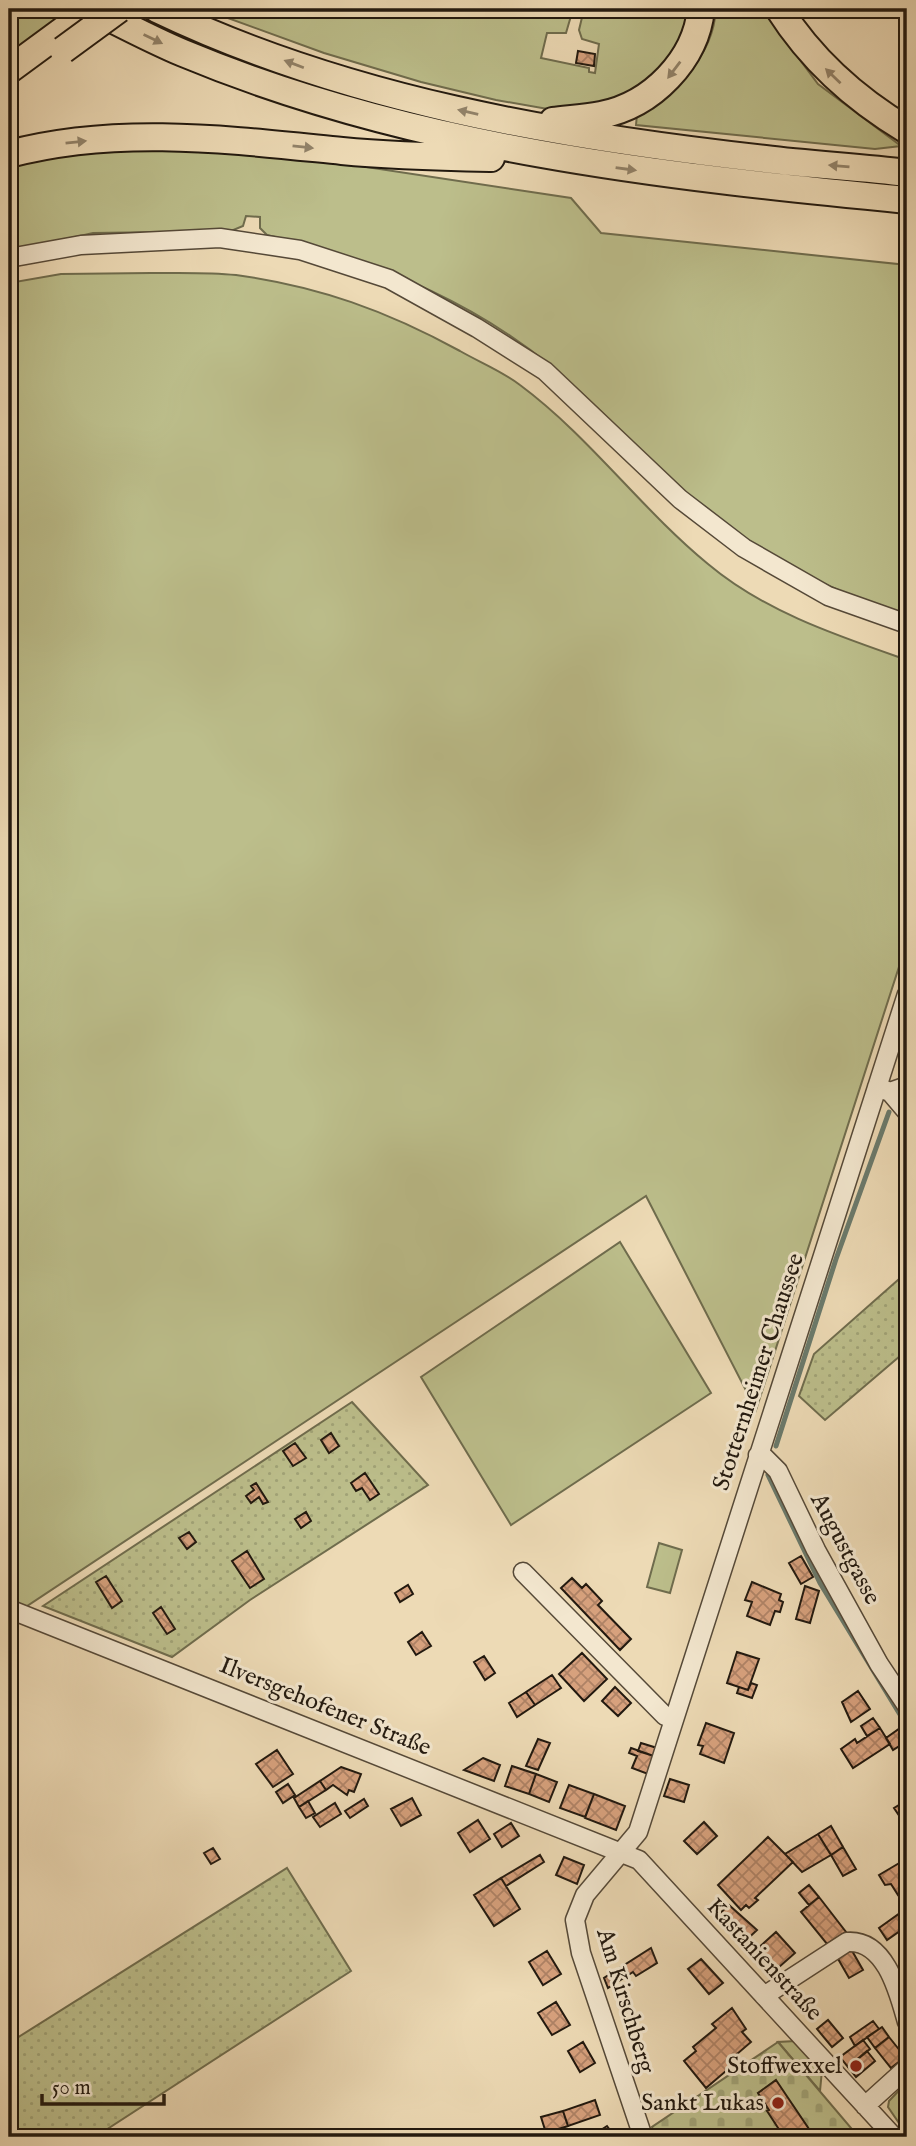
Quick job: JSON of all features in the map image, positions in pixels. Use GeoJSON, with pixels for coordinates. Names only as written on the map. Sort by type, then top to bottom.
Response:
{"type":"FeatureCollection","features":[{"type":"Feature","properties":{"kind":"highway"},"geometry":{"type":"LineString","coordinates":[[9,91],[92,9],[182,53],[308,98],[490,146],[695,179],[907,200]]}},
{"type":"Feature","properties":{"kind":"highway"},"geometry":{"type":"LineString","coordinates":[[9,71],[119,9]]}},
{"type":"Feature","properties":{"kind":"highway"},"geometry":{"type":"LineString","coordinates":[[157,9],[193,26],[321,74],[406,98],[529,126],[765,159],[907,173]]}},
{"type":"Feature","properties":{"kind":"highway"},"geometry":{"type":"LineString","coordinates":[[529,126],[603,115],[650,94],[668,79],[688,52],[700,23],[701,9]]}},
{"type":"Feature","properties":{"kind":"highway"},"geometry":{"type":"LineString","coordinates":[[779,9],[819,62],[854,96],[907,130]]}},
{"type":"Feature","properties":{"kind":"highway"},"geometry":{"type":"LineString","coordinates":[[9,154],[116,138],[202,138],[417,156],[558,159]]}},
{"type":"Feature","properties":{"kind":"street"},"geometry":{"type":"LineString","coordinates":[[9,258],[81,245],[220,238],[300,250],[389,279],[477,328],[545,371],[680,499],[744,548],[828,596],[907,624]]}},
{"type":"Feature","properties":{"kind":"street","name":"Stotternheimer Chaussee"},"geometry":{"type":"LineString","coordinates":[[624,1851],[638,1832],[758,1455],[884,1090],[892,1040],[907,994]]}},
{"type":"Feature","properties":{"kind":"street"},"geometry":{"type":"LineString","coordinates":[[884,1090],[907,1086]]}},
{"type":"Feature","properties":{"kind":"street"},"geometry":{"type":"LineString","coordinates":[[884,1090],[907,1112]]}},
{"type":"Feature","properties":{"kind":"street","name":"Augustgasse"},"geometry":{"type":"LineString","coordinates":[[758,1455],[778,1471],[816,1550],[879,1664],[907,1706]]}},
{"type":"Feature","properties":{"kind":"street"},"geometry":{"type":"LineString","coordinates":[[523,1572],[665,1716],[674,1718]]}},
{"type":"Feature","properties":{"kind":"street","name":"Ilversgehofener Straße"},"geometry":{"type":"LineString","coordinates":[[9,1609],[624,1851]]}},
{"type":"Feature","properties":{"kind":"street","name":"Kastanienstraße"},"geometry":{"type":"LineString","coordinates":[[624,1851],[639,1860],[894,2137]]}},
{"type":"Feature","properties":{"kind":"street","name":"Am Kirschberg"},"geometry":{"type":"LineString","coordinates":[[624,1851],[585,1895],[575,1920],[581,1953],[643,2137]]}},
{"type":"Feature","properties":{"kind":"street"},"geometry":{"type":"LineString","coordinates":[[764,1996],[847,1942],[855,1942],[875,1953],[891,1973],[907,2022]]}},
{"type":"Feature","properties":{"kind":"street"},"geometry":{"type":"LineString","coordinates":[[865,2106],[907,2068]]}},
{"type":"Feature","properties":{"kind":"green space"},"geometry":{"type":"Polygon","coordinates":[[[9,9],[56,9],[65,13],[9,56],[9,9]]]}},
{"type":"Feature","properties":{"kind":"green space"},"geometry":{"type":"Polygon","coordinates":[[[203,9],[573,9],[566,33],[547,33],[541,58],[589,68],[589,72],[595,73],[599,44],[582,39],[579,30],[584,9],[694,9],[670,66],[605,107],[559,111],[496,100],[421,82],[324,53],[203,9]]]}},
{"type":"Feature","properties":{"kind":"green space"},"geometry":{"type":"Polygon","coordinates":[[[716,9],[762,9],[818,84],[901,146],[875,149],[636,125],[637,114],[678,84],[700,58],[708,43],[716,9]]]}},
{"type":"Feature","properties":{"kind":"green space"},"geometry":{"type":"Polygon","coordinates":[[[90,149],[254,150],[571,198],[601,233],[907,265],[907,617],[846,594],[816,579],[731,528],[679,487],[552,367],[487,321],[417,284],[381,269],[267,235],[260,228],[260,217],[246,216],[243,226],[231,231],[93,233],[9,252],[9,165],[90,149]]]}},
{"type":"Feature","properties":{"kind":"green space"},"geometry":{"type":"Polygon","coordinates":[[[61,274],[236,275],[324,293],[406,324],[506,375],[569,427],[684,543],[730,581],[753,596],[803,621],[907,660],[907,942],[756,1410],[646,1196],[24,1608],[9,1601],[9,283],[61,274]]]}},
{"type":"Feature","properties":{"kind":"green space"},"geometry":{"type":"Polygon","coordinates":[[[620,1242],[711,1393],[511,1525],[421,1377],[620,1242]]]}},
{"type":"Feature","properties":{"kind":"green space"},"geometry":{"type":"Polygon","coordinates":[[[907,1272],[907,1350],[825,1420],[799,1396],[814,1354],[907,1272]]]}},
{"type":"Feature","properties":{"kind":"green space"},"geometry":{"type":"Polygon","coordinates":[[[352,1402],[428,1485],[250,1600],[172,1657],[43,1606],[352,1402]]]}},
{"type":"Feature","properties":{"kind":"green space"},"geometry":{"type":"Polygon","coordinates":[[[659,1543],[682,1550],[670,1593],[647,1587],[659,1543]]]}},
{"type":"Feature","properties":{"kind":"green space"},"geometry":{"type":"Polygon","coordinates":[[[287,1868],[351,1971],[95,2137],[9,2137],[9,2043],[287,1868]]]}},
{"type":"Feature","properties":{"kind":"green space"},"geometry":{"type":"Polygon","coordinates":[[[796,2041],[822,2070],[820,2091],[778,2042],[796,2041]]]}},
{"type":"Feature","properties":{"kind":"green space"},"geometry":{"type":"Polygon","coordinates":[[[778,2042],[857,2135],[810,2137],[813,2135],[775,2081],[758,2093],[784,2137],[656,2137],[652,2127],[778,2042]]]}},
{"type":"Feature","properties":{"kind":"green space"},"geometry":{"type":"Polygon","coordinates":[[[907,2082],[907,2125],[903,2120],[899,2123],[888,2107],[889,2101],[907,2082]]]}},
{"type":"Feature","properties":{"kind":"building"},"geometry":{"type":"Polygon","coordinates":[[[578,51],[595,54],[594,66],[576,63],[578,51]]]}},
{"type":"Feature","properties":{"kind":"building"},"geometry":{"type":"Polygon","coordinates":[[[331,1433],[339,1446],[329,1453],[321,1440],[331,1433]]]}},
{"type":"Feature","properties":{"kind":"building"},"geometry":{"type":"Polygon","coordinates":[[[295,1443],[306,1458],[293,1466],[283,1451],[295,1443]]]}},
{"type":"Feature","properties":{"kind":"building"},"geometry":{"type":"Polygon","coordinates":[[[365,1473],[379,1494],[370,1500],[362,1488],[356,1491],[351,1483],[365,1473]]]}},
{"type":"Feature","properties":{"kind":"building"},"geometry":{"type":"Polygon","coordinates":[[[256,1483],[268,1502],[263,1504],[259,1497],[251,1503],[246,1496],[254,1490],[251,1486],[256,1483]]]}},
{"type":"Feature","properties":{"kind":"building"},"geometry":{"type":"Polygon","coordinates":[[[306,1512],[311,1521],[301,1528],[295,1519],[306,1512]]]}},
{"type":"Feature","properties":{"kind":"building"},"geometry":{"type":"Polygon","coordinates":[[[189,1532],[196,1542],[187,1549],[179,1538],[189,1532]]]}},
{"type":"Feature","properties":{"kind":"building"},"geometry":{"type":"Polygon","coordinates":[[[247,1551],[264,1579],[250,1588],[232,1561],[247,1551]]]}},
{"type":"Feature","properties":{"kind":"building"},"geometry":{"type":"Polygon","coordinates":[[[801,1556],[813,1577],[801,1584],[789,1563],[801,1556]]]}},
{"type":"Feature","properties":{"kind":"building"},"geometry":{"type":"Polygon","coordinates":[[[106,1576],[122,1601],[112,1608],[96,1582],[106,1576]]]}},
{"type":"Feature","properties":{"kind":"building"},"geometry":{"type":"Polygon","coordinates":[[[572,1578],[582,1588],[586,1584],[602,1601],[598,1605],[631,1639],[620,1650],[561,1588],[572,1578]]]}},
{"type":"Feature","properties":{"kind":"building"},"geometry":{"type":"Polygon","coordinates":[[[752,1582],[781,1594],[779,1600],[783,1602],[780,1612],[775,1611],[770,1625],[747,1616],[752,1602],[745,1600],[752,1582]]]}},
{"type":"Feature","properties":{"kind":"building"},"geometry":{"type":"Polygon","coordinates":[[[408,1585],[413,1594],[400,1602],[395,1593],[408,1585]]]}},
{"type":"Feature","properties":{"kind":"building"},"geometry":{"type":"Polygon","coordinates":[[[805,1586],[819,1591],[810,1623],[796,1619],[805,1586]]]}},
{"type":"Feature","properties":{"kind":"building"},"geometry":{"type":"Polygon","coordinates":[[[161,1607],[175,1629],[167,1634],[153,1613],[161,1607]]]}},
{"type":"Feature","properties":{"kind":"building"},"geometry":{"type":"Polygon","coordinates":[[[422,1632],[431,1646],[416,1655],[408,1642],[422,1632]]]}},
{"type":"Feature","properties":{"kind":"building"},"geometry":{"type":"Polygon","coordinates":[[[737,1652],[759,1659],[748,1690],[727,1683],[737,1652]]]}},
{"type":"Feature","properties":{"kind":"building"},"geometry":{"type":"Polygon","coordinates":[[[582,1653],[607,1679],[584,1701],[559,1674],[582,1653]]]}},
{"type":"Feature","properties":{"kind":"building"},"geometry":{"type":"Polygon","coordinates":[[[484,1656],[495,1673],[485,1680],[474,1662],[484,1656]]]}},
{"type":"Feature","properties":{"kind":"building"},"geometry":{"type":"Polygon","coordinates":[[[552,1675],[561,1688],[535,1705],[526,1692],[552,1675]]]}},
{"type":"Feature","properties":{"kind":"building"},"geometry":{"type":"Polygon","coordinates":[[[751,1683],[757,1685],[752,1698],[737,1693],[739,1687],[748,1690],[751,1683]]]}},
{"type":"Feature","properties":{"kind":"building"},"geometry":{"type":"Polygon","coordinates":[[[615,1687],[631,1703],[618,1716],[602,1701],[615,1687]]]}},
{"type":"Feature","properties":{"kind":"building"},"geometry":{"type":"Polygon","coordinates":[[[858,1691],[870,1709],[851,1722],[842,1702],[858,1691]]]}},
{"type":"Feature","properties":{"kind":"building"},"geometry":{"type":"Polygon","coordinates":[[[526,1692],[535,1705],[517,1717],[509,1703],[526,1692]]]}},
{"type":"Feature","properties":{"kind":"building"},"geometry":{"type":"Polygon","coordinates":[[[873,1718],[880,1728],[867,1736],[861,1726],[873,1718]]]}},
{"type":"Feature","properties":{"kind":"building"},"geometry":{"type":"Polygon","coordinates":[[[706,1723],[734,1733],[724,1763],[700,1754],[703,1746],[698,1745],[706,1723]]]}},
{"type":"Feature","properties":{"kind":"building"},"geometry":{"type":"Polygon","coordinates":[[[903,1726],[907,1741],[893,1750],[886,1738],[903,1726]]]}},
{"type":"Feature","properties":{"kind":"building"},"geometry":{"type":"Polygon","coordinates":[[[880,1728],[890,1744],[853,1768],[841,1749],[855,1739],[857,1743],[880,1728]]]}},
{"type":"Feature","properties":{"kind":"building"},"geometry":{"type":"Polygon","coordinates":[[[538,1739],[550,1743],[538,1770],[526,1766],[538,1739]]]}},
{"type":"Feature","properties":{"kind":"building"},"geometry":{"type":"Polygon","coordinates":[[[641,1743],[657,1748],[654,1756],[638,1751],[641,1743]]]}},
{"type":"Feature","properties":{"kind":"building"},"geometry":{"type":"Polygon","coordinates":[[[631,1748],[654,1756],[648,1774],[632,1768],[637,1756],[629,1753],[631,1748]]]}},
{"type":"Feature","properties":{"kind":"building"},"geometry":{"type":"Polygon","coordinates":[[[277,1750],[293,1774],[273,1787],[256,1764],[277,1750]]]}},
{"type":"Feature","properties":{"kind":"building"},"geometry":{"type":"Polygon","coordinates":[[[483,1758],[500,1765],[494,1781],[464,1770],[483,1758]]]}},
{"type":"Feature","properties":{"kind":"building"},"geometry":{"type":"Polygon","coordinates":[[[512,1766],[536,1774],[529,1794],[505,1786],[512,1766]]]}},
{"type":"Feature","properties":{"kind":"building"},"geometry":{"type":"Polygon","coordinates":[[[341,1767],[361,1774],[354,1792],[349,1790],[347,1795],[333,1785],[326,1790],[320,1781],[341,1767]]]}},
{"type":"Feature","properties":{"kind":"building"},"geometry":{"type":"Polygon","coordinates":[[[536,1774],[557,1782],[549,1802],[529,1794],[536,1774]]]}},
{"type":"Feature","properties":{"kind":"building"},"geometry":{"type":"Polygon","coordinates":[[[670,1779],[689,1785],[684,1802],[664,1796],[670,1779]]]}},
{"type":"Feature","properties":{"kind":"building"},"geometry":{"type":"Polygon","coordinates":[[[320,1781],[326,1790],[299,1807],[294,1798],[320,1781]]]}},
{"type":"Feature","properties":{"kind":"building"},"geometry":{"type":"Polygon","coordinates":[[[288,1784],[295,1795],[283,1803],[276,1792],[288,1784]]]}},
{"type":"Feature","properties":{"kind":"building"},"geometry":{"type":"Polygon","coordinates":[[[569,1785],[594,1794],[585,1817],[560,1808],[569,1785]]]}},
{"type":"Feature","properties":{"kind":"building"},"geometry":{"type":"Polygon","coordinates":[[[594,1794],[625,1806],[616,1830],[585,1818],[594,1794]]]}},
{"type":"Feature","properties":{"kind":"building"},"geometry":{"type":"Polygon","coordinates":[[[412,1798],[421,1815],[401,1826],[391,1809],[412,1798]]]}},
{"type":"Feature","properties":{"kind":"building"},"geometry":{"type":"Polygon","coordinates":[[[364,1799],[368,1806],[350,1818],[345,1811],[364,1799]]]}},
{"type":"Feature","properties":{"kind":"building"},"geometry":{"type":"Polygon","coordinates":[[[907,1800],[907,1825],[906,1826],[894,1808],[907,1800]]]}},
{"type":"Feature","properties":{"kind":"building"},"geometry":{"type":"Polygon","coordinates":[[[308,1801],[315,1813],[306,1818],[299,1807],[308,1801]]]}},
{"type":"Feature","properties":{"kind":"building"},"geometry":{"type":"Polygon","coordinates":[[[335,1803],[341,1814],[320,1827],[313,1817],[335,1803]]]}},
{"type":"Feature","properties":{"kind":"building"},"geometry":{"type":"Polygon","coordinates":[[[478,1820],[490,1839],[470,1852],[458,1833],[478,1820]]]}},
{"type":"Feature","properties":{"kind":"building"},"geometry":{"type":"Polygon","coordinates":[[[704,1822],[717,1836],[697,1854],[684,1841],[704,1822]]]}},
{"type":"Feature","properties":{"kind":"building"},"geometry":{"type":"Polygon","coordinates":[[[511,1823],[519,1836],[502,1847],[494,1834],[511,1823]]]}},
{"type":"Feature","properties":{"kind":"building"},"geometry":{"type":"Polygon","coordinates":[[[831,1826],[843,1847],[831,1855],[818,1834],[831,1826]]]}},
{"type":"Feature","properties":{"kind":"building"},"geometry":{"type":"Polygon","coordinates":[[[818,1834],[831,1855],[802,1872],[785,1854],[818,1834]]]}},
{"type":"Feature","properties":{"kind":"building"},"geometry":{"type":"Polygon","coordinates":[[[768,1837],[793,1862],[755,1898],[758,1900],[749,1908],[746,1905],[741,1910],[718,1885],[768,1837]]]}},
{"type":"Feature","properties":{"kind":"building"},"geometry":{"type":"Polygon","coordinates":[[[843,1847],[856,1869],[843,1876],[831,1855],[843,1847]]]}},
{"type":"Feature","properties":{"kind":"building"},"geometry":{"type":"Polygon","coordinates":[[[213,1848],[220,1859],[211,1864],[204,1853],[213,1848]]]}},
{"type":"Feature","properties":{"kind":"building"},"geometry":{"type":"Polygon","coordinates":[[[540,1855],[544,1862],[506,1886],[501,1878],[540,1855]]]}},
{"type":"Feature","properties":{"kind":"building"},"geometry":{"type":"Polygon","coordinates":[[[564,1857],[584,1865],[577,1884],[556,1875],[564,1857]]]}},
{"type":"Feature","properties":{"kind":"building"},"geometry":{"type":"Polygon","coordinates":[[[901,1862],[907,1871],[907,1889],[898,1895],[891,1884],[885,1885],[879,1875],[901,1862]]]}},
{"type":"Feature","properties":{"kind":"building"},"geometry":{"type":"Polygon","coordinates":[[[501,1878],[520,1909],[494,1926],[474,1895],[501,1878]]]}},
{"type":"Feature","properties":{"kind":"building"},"geometry":{"type":"Polygon","coordinates":[[[809,1885],[819,1897],[809,1905],[799,1893],[809,1885]]]}},
{"type":"Feature","properties":{"kind":"building"},"geometry":{"type":"Polygon","coordinates":[[[819,1897],[846,1932],[827,1944],[801,1912],[819,1897]]]}},
{"type":"Feature","properties":{"kind":"building"},"geometry":{"type":"Polygon","coordinates":[[[729,1905],[757,1930],[743,1943],[718,1915],[729,1905]]]}},
{"type":"Feature","properties":{"kind":"building"},"geometry":{"type":"Polygon","coordinates":[[[907,1908],[907,1926],[887,1940],[879,1928],[907,1908]]]}},
{"type":"Feature","properties":{"kind":"building"},"geometry":{"type":"Polygon","coordinates":[[[776,1932],[795,1953],[778,1968],[756,1950],[776,1932]]]}},
{"type":"Feature","properties":{"kind":"building"},"geometry":{"type":"Polygon","coordinates":[[[651,1948],[657,1963],[636,1976],[633,1972],[608,1988],[604,1978],[651,1948]]]}},
{"type":"Feature","properties":{"kind":"building"},"geometry":{"type":"Polygon","coordinates":[[[851,1949],[863,1970],[849,1978],[837,1957],[851,1949]]]}},
{"type":"Feature","properties":{"kind":"building"},"geometry":{"type":"Polygon","coordinates":[[[547,1951],[561,1974],[543,1985],[529,1962],[547,1951]]]}},
{"type":"Feature","properties":{"kind":"building"},"geometry":{"type":"Polygon","coordinates":[[[701,1959],[723,1983],[709,1994],[688,1969],[701,1959]]]}},
{"type":"Feature","properties":{"kind":"building"},"geometry":{"type":"Polygon","coordinates":[[[556,2002],[570,2025],[552,2035],[538,2013],[556,2002]]]}},
{"type":"Feature","properties":{"kind":"building"},"geometry":{"type":"Polygon","coordinates":[[[732,2008],[746,2029],[742,2032],[751,2042],[730,2060],[737,2068],[730,2073],[727,2070],[706,2088],[684,2061],[696,2051],[693,2047],[716,2028],[712,2024],[732,2008]]]}},
{"type":"Feature","properties":{"kind":"building"},"geometry":{"type":"Polygon","coordinates":[[[828,2020],[843,2038],[832,2047],[817,2029],[828,2020]]]}},
{"type":"Feature","properties":{"kind":"building"},"geometry":{"type":"Polygon","coordinates":[[[873,2021],[879,2029],[855,2046],[850,2037],[873,2021]]]}},
{"type":"Feature","properties":{"kind":"building"},"geometry":{"type":"Polygon","coordinates":[[[882,2027],[889,2037],[875,2048],[867,2037],[882,2027]]]}},
{"type":"Feature","properties":{"kind":"building"},"geometry":{"type":"Polygon","coordinates":[[[889,2037],[905,2057],[891,2068],[875,2048],[889,2037]]]}},
{"type":"Feature","properties":{"kind":"building"},"geometry":{"type":"Polygon","coordinates":[[[863,2040],[870,2049],[848,2067],[840,2057],[863,2040]]]}},
{"type":"Feature","properties":{"kind":"building"},"geometry":{"type":"Polygon","coordinates":[[[583,2042],[595,2063],[580,2072],[568,2051],[583,2042]]]}},
{"type":"Feature","properties":{"kind":"building"},"geometry":{"type":"Polygon","coordinates":[[[867,2051],[875,2061],[856,2077],[848,2067],[867,2051]]]}},
{"type":"Feature","properties":{"kind":"building","name":"Sankt Lukas"},"geometry":{"type":"Polygon","coordinates":[[[776,2080],[813,2135],[810,2137],[784,2137],[767,2111],[769,2110],[758,2093],[776,2080]]]}},
{"type":"Feature","properties":{"kind":"building"},"geometry":{"type":"Polygon","coordinates":[[[595,2100],[600,2115],[568,2126],[563,2111],[595,2100]]]}},
{"type":"Feature","properties":{"kind":"building"},"geometry":{"type":"Polygon","coordinates":[[[563,2111],[568,2126],[546,2133],[541,2117],[563,2111]]]}},
{"type":"Feature","properties":{"kind":"building"},"geometry":{"type":"Polygon","coordinates":[[[607,2126],[615,2137],[590,2137],[607,2126]]]}},
{"type":"Feature","properties":{"kind":"waterway"},"geometry":{"type":"LineString","coordinates":[[901,1073],[907,1044]]}},
{"type":"Feature","properties":{"kind":"waterway"},"geometry":{"type":"LineString","coordinates":[[776,1446],[836,1259],[889,1112]]}},
{"type":"Feature","properties":{"kind":"waterway"},"geometry":{"type":"LineString","coordinates":[[768,1475],[820,1583],[907,1726]]}},
{"type":"Feature","properties":{"kind":"place","name":"Stoffwexxel"},"geometry":{"type":"Point","coordinates":[856,2066]}},
{"type":"Feature","properties":{"kind":"place","name":"Sankt Lukas"},"geometry":{"type":"Point","coordinates":[778,2103]}}]}
